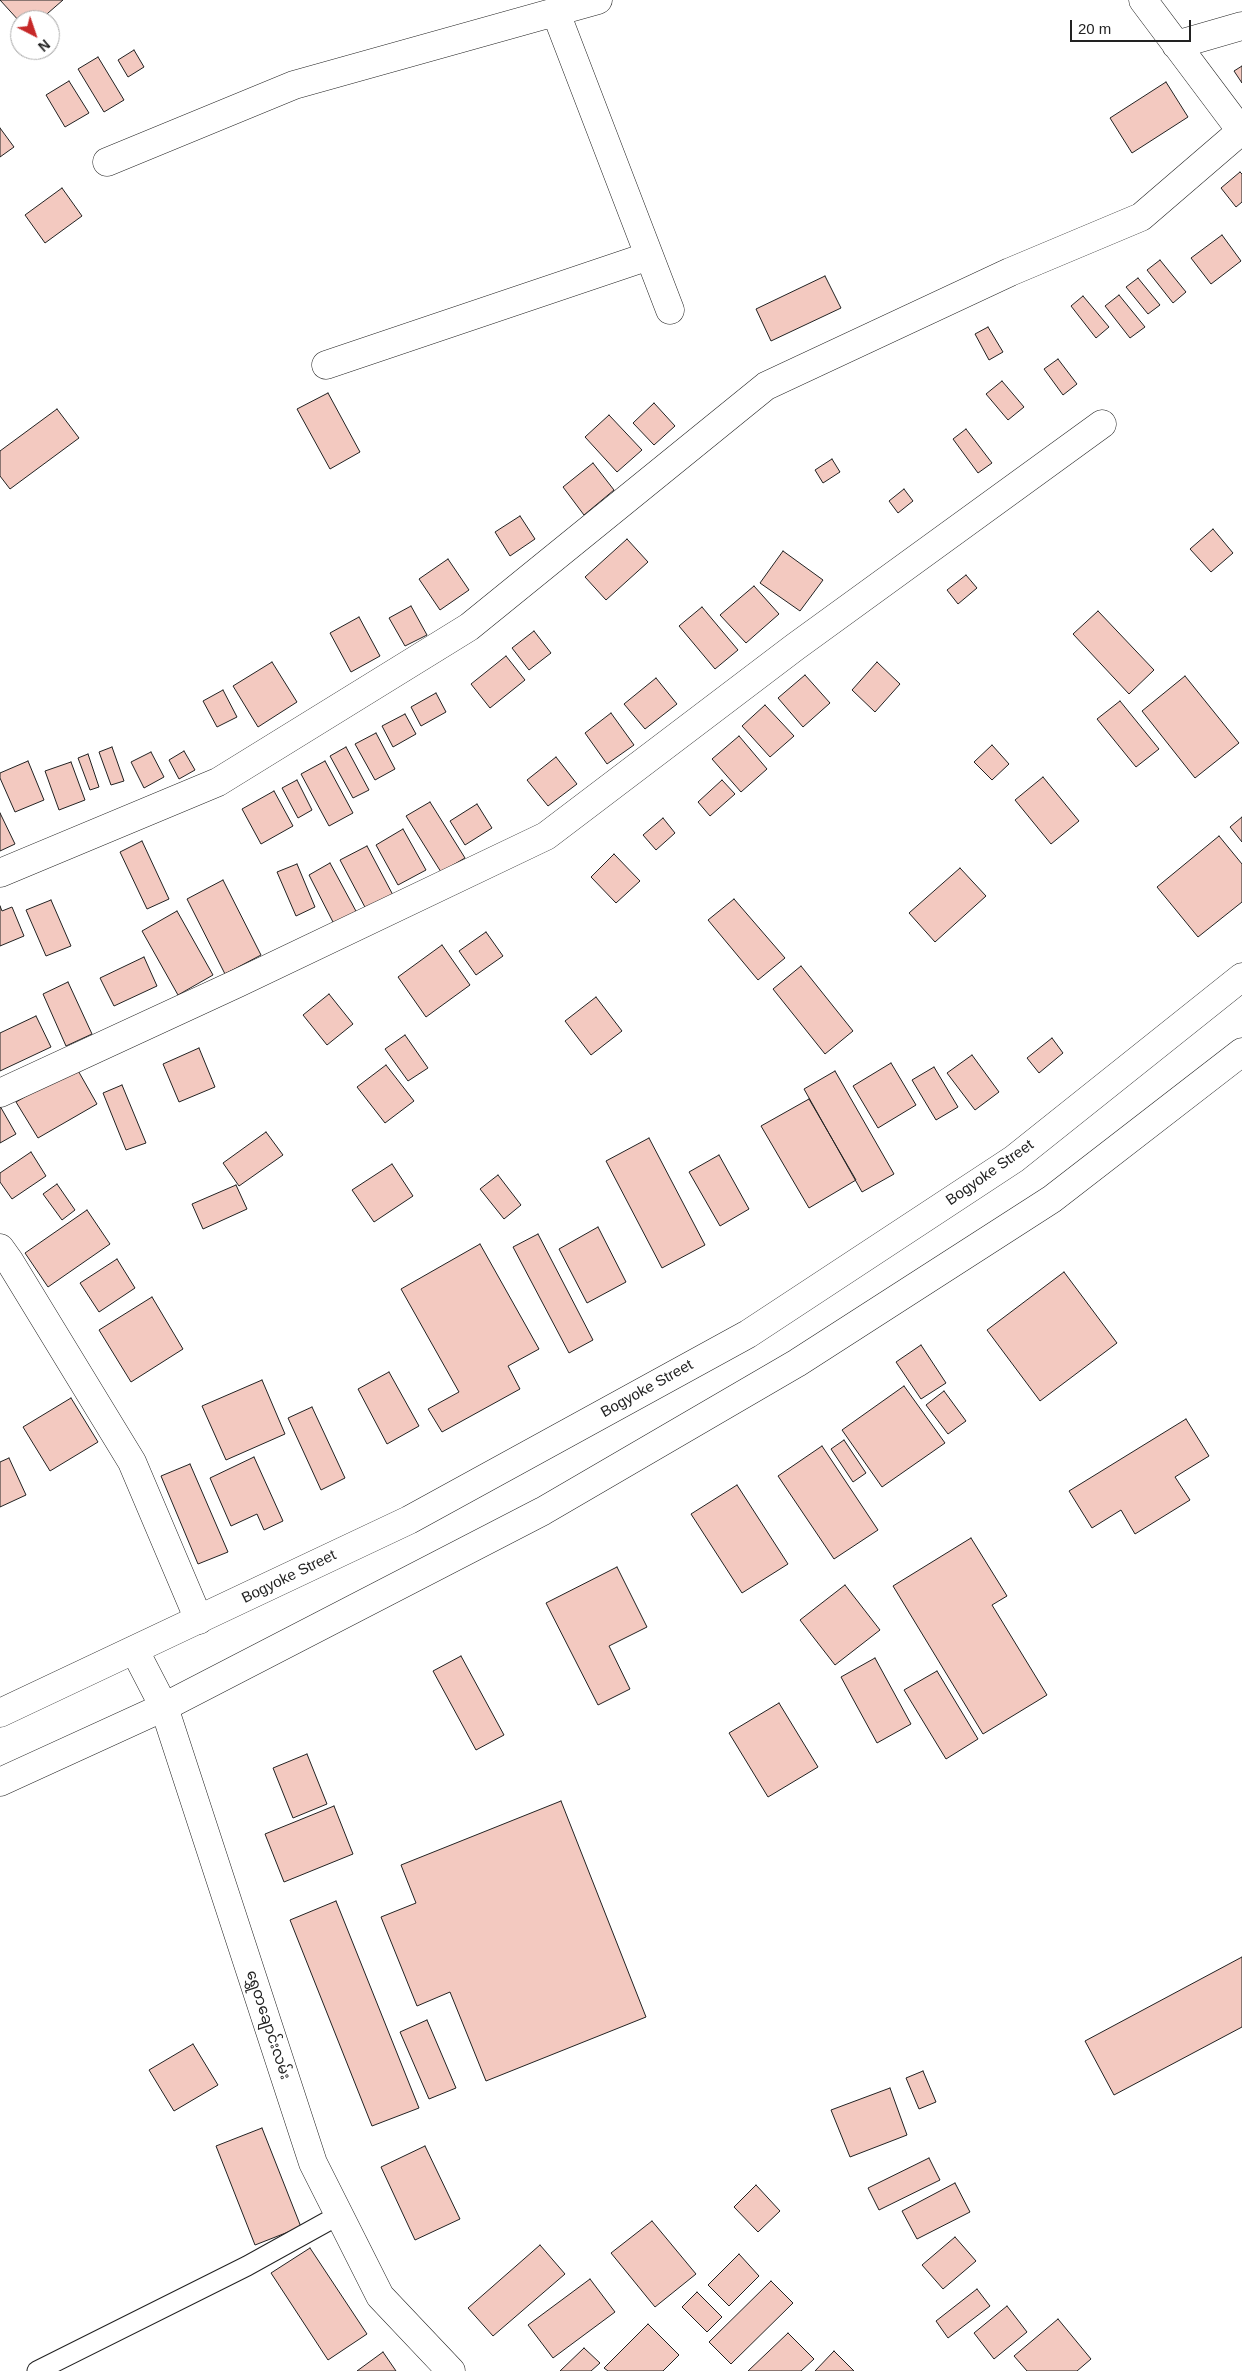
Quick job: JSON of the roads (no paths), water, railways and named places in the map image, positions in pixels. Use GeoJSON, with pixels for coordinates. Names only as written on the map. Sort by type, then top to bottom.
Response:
{"type":"FeatureCollection","features":[{"type":"Feature","properties":{"kind":"street"},"geometry":{"type":"LineString","coordinates":[[107,162],[294,85],[598,0]]}},
{"type":"Feature","properties":{"kind":"street"},"geometry":{"type":"LineString","coordinates":[[0,873],[218,782],[468,627],[766,386],[1010,272],[1140,217],[1241,131],[1143,0]]}},
{"type":"Feature","properties":{"kind":"street"},"geometry":{"type":"LineString","coordinates":[[556,13],[670,310]]}},
{"type":"Feature","properties":{"kind":"street"},"geometry":{"type":"LineString","coordinates":[[1176,45],[1242,26]]}},
{"type":"Feature","properties":{"kind":"street"},"geometry":{"type":"LineString","coordinates":[[326,365],[648,256]]}},
{"type":"Feature","properties":{"kind":"street"},"geometry":{"type":"LineString","coordinates":[[0,1092],[246,979],[546,836],[795,647],[1102,424]]}},
{"type":"Feature","properties":{"kind":"street","name":"Bogyoke Street"},"geometry":{"type":"LineString","coordinates":[[0,1714],[409,1520],[748,1334],[1014,1159],[1242,977]]}},
{"type":"Feature","properties":{"kind":"street"},"geometry":{"type":"LineString","coordinates":[[0,1782],[164,1707],[544,1511],[796,1363],[1052,1200],[1242,1052]]}},
{"type":"Feature","properties":{"kind":"street"},"geometry":{"type":"LineString","coordinates":[[0,1248],[132,1462],[199,1620]]}},
{"type":"Feature","properties":{"kind":"street","name":"ရွှေတချောင်းလမ်း"},"geometry":{"type":"LineString","coordinates":[[135,1651],[164,1707],[313,2163],[380,2296],[451,2371]]}},
{"type":"Feature","properties":{"kind":"lane"},"geometry":{"type":"LineString","coordinates":[[36,2371],[247,2266],[339,2215]]}}]}
